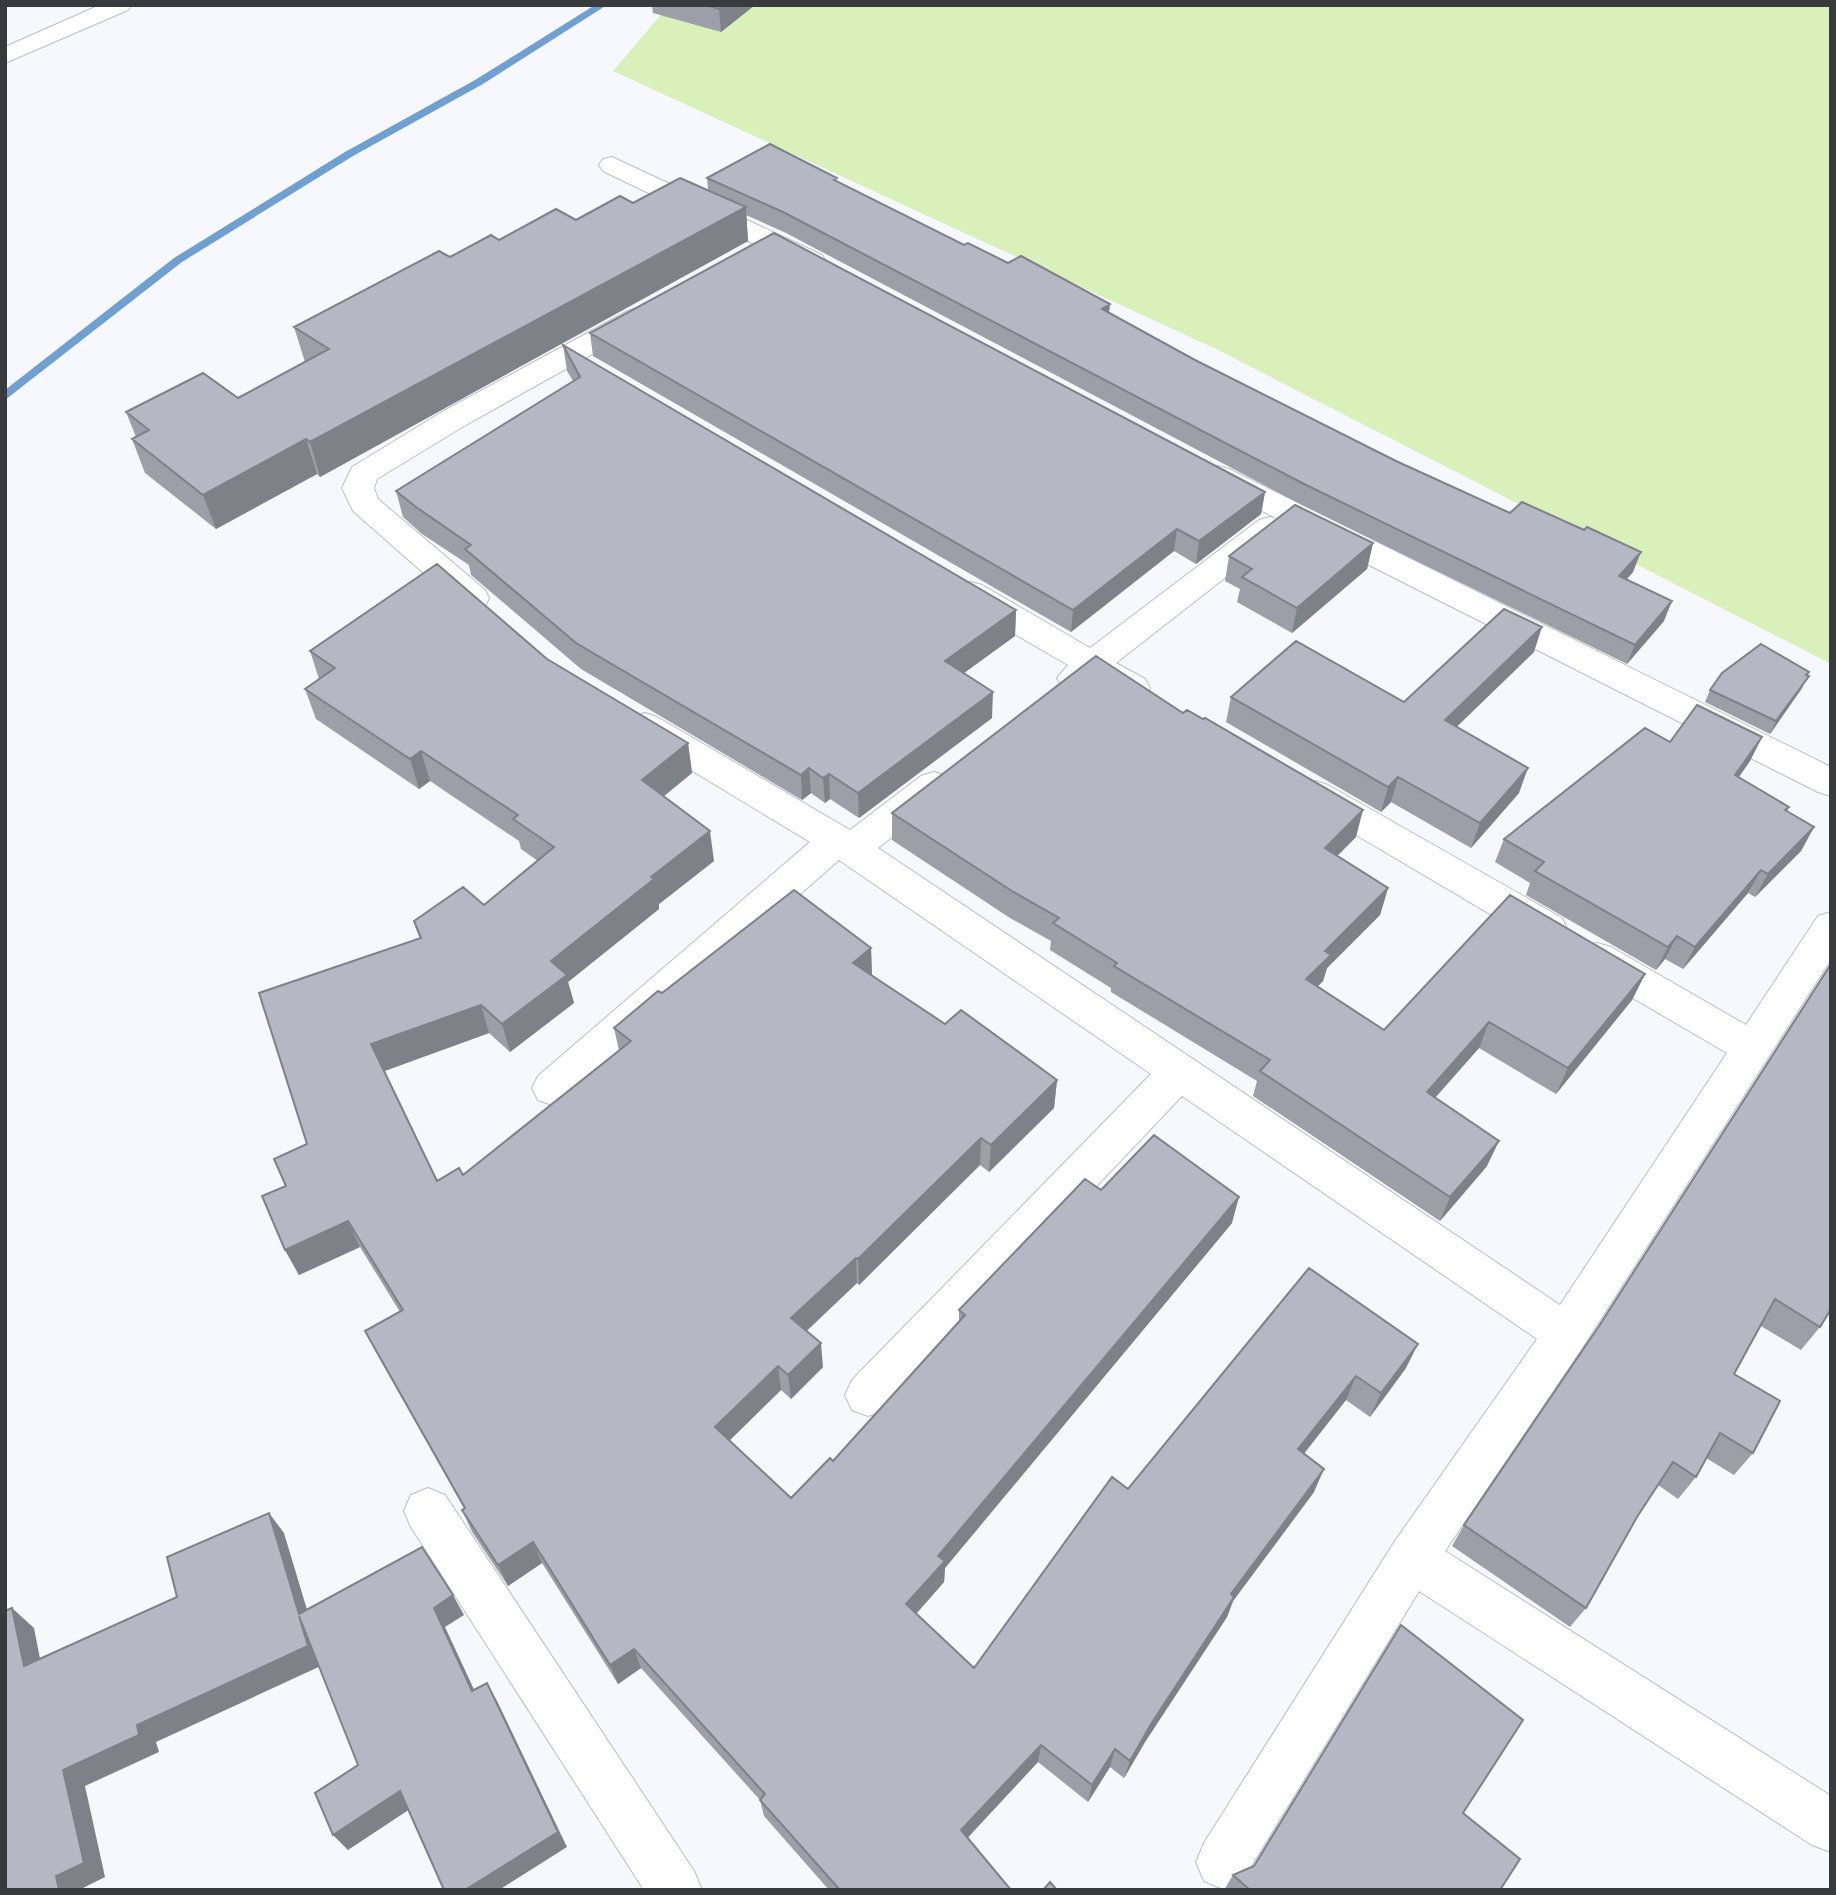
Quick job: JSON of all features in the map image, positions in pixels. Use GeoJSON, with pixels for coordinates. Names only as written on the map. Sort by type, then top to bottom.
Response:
{"type":"FeatureCollection","features":[{"type":"Feature","properties":{"kind":"street"},"geometry":{"type":"LineString","coordinates":[[5,56],[120,5]]}},
{"type":"Feature","properties":{"kind":"street"},"geometry":{"type":"LineString","coordinates":[[612,165],[775,241],[836,274]]}},
{"type":"Feature","properties":{"kind":"street"},"geometry":{"type":"LineString","coordinates":[[738,262],[775,241]]}},
{"type":"Feature","properties":{"kind":"street"},"geometry":{"type":"LineString","coordinates":[[496,618],[364,504],[358,488],[363,474],[453,419],[665,302]]}},
{"type":"Feature","properties":{"kind":"street"},"geometry":{"type":"LineString","coordinates":[[567,356],[603,377]]}},
{"type":"Feature","properties":{"kind":"street"},"geometry":{"type":"LineString","coordinates":[[1190,461],[1288,513],[1831,783]]}},
{"type":"Feature","properties":{"kind":"street"},"geometry":{"type":"LineString","coordinates":[[1048,698],[1288,513]]}},
{"type":"Feature","properties":{"kind":"street"},"geometry":{"type":"LineString","coordinates":[[949,580],[1164,706]]}},
{"type":"Feature","properties":{"kind":"street"},"geometry":{"type":"LineString","coordinates":[[614,707],[844,844],[1566,1334]]}},
{"type":"Feature","properties":{"kind":"street"},"geometry":{"type":"LineString","coordinates":[[552,1088],[844,844],[960,765]]}},
{"type":"Feature","properties":{"kind":"street"},"geometry":{"type":"LineString","coordinates":[[1284,776],[1752,1048]]}},
{"type":"Feature","properties":{"kind":"street"},"geometry":{"type":"LineString","coordinates":[[1223,1862],[1412,1558],[1566,1334],[1831,926]]}},
{"type":"Feature","properties":{"kind":"street"},"geometry":{"type":"LineString","coordinates":[[868,1395],[1179,1072]]}},
{"type":"Feature","properties":{"kind":"street"},"geometry":{"type":"LineString","coordinates":[[428,1511],[665,1887]]}},
{"type":"Feature","properties":{"kind":"street"},"geometry":{"type":"LineString","coordinates":[[1412,1558],[1831,1826]]}},
{"type":"Feature","properties":{"kind":"green space"},"geometry":{"type":"Polygon","coordinates":[[[669,5],[1831,5],[1831,664],[1216,349],[613,71],[669,5]]]}},
{"type":"Feature","properties":{"kind":"building"},"geometry":{"type":"Polygon","coordinates":[[[707,5],[723,5],[719,9],[707,5]]]}},
{"type":"Feature","properties":{"kind":"building"},"geometry":{"type":"Polygon","coordinates":[[[770,144],[837,178],[834,180],[964,245],[968,243],[1008,263],[1021,256],[1110,304],[1102,309],[1195,360],[1396,461],[1510,513],[1522,502],[1584,530],[1587,527],[1641,552],[1619,576],[1672,601],[1635,645],[1304,484],[785,213],[707,178],[770,144]]]}},
{"type":"Feature","properties":{"kind":"building"},"geometry":{"type":"Polygon","coordinates":[[[680,178],[746,207],[310,442],[306,439],[203,495],[132,439],[149,430],[126,412],[203,373],[238,398],[329,349],[294,327],[439,251],[450,257],[491,235],[499,240],[556,209],[576,220],[620,196],[633,203],[680,178]]]}},
{"type":"Feature","properties":{"kind":"building"},"geometry":{"type":"Polygon","coordinates":[[[774,233],[1265,492],[1199,541],[1177,529],[1073,610],[590,333],[774,233]]]}},
{"type":"Feature","properties":{"kind":"building"},"geometry":{"type":"Polygon","coordinates":[[[563,345],[1016,610],[945,661],[993,692],[858,793],[829,774],[823,778],[809,768],[801,775],[576,643],[465,549],[471,545],[396,491],[580,377],[563,345]]]}},
{"type":"Feature","properties":{"kind":"building"},"geometry":{"type":"Polygon","coordinates":[[[1295,505],[1373,543],[1297,608],[1242,577],[1252,569],[1229,556],[1295,505]]]}},
{"type":"Feature","properties":{"kind":"building"},"geometry":{"type":"Polygon","coordinates":[[[437,564],[547,659],[688,743],[642,780],[710,831],[551,961],[567,975],[502,1024],[481,1005],[371,1044],[437,1181],[459,1168],[463,1175],[631,1041],[614,1028],[658,991],[662,993],[794,890],[871,948],[853,963],[945,1024],[961,1010],[1057,1080],[991,1145],[981,1138],[858,1259],[791,1318],[821,1343],[788,1375],[778,1366],[715,1427],[791,1498],[830,1458],[833,1461],[965,1315],[959,1310],[1085,1179],[1101,1190],[1154,1135],[1239,1197],[938,1556],[945,1561],[906,1604],[974,1668],[1112,1477],[1128,1489],[1309,1268],[1418,1344],[1381,1393],[1356,1376],[1298,1449],[1324,1469],[1231,1594],[1234,1597],[1130,1761],[1115,1749],[1092,1785],[1041,1745],[961,1830],[1011,1890],[840,1890],[760,1800],[765,1794],[634,1649],[610,1665],[533,1542],[498,1565],[462,1510],[465,1508],[365,1331],[403,1310],[348,1221],[285,1250],[262,1196],[286,1186],[274,1159],[307,1144],[259,993],[421,938],[414,921],[463,887],[484,905],[554,847],[513,819],[518,815],[421,751],[410,759],[305,689],[335,668],[310,651],[437,564]]]}},
{"type":"Feature","properties":{"kind":"building"},"geometry":{"type":"Polygon","coordinates":[[[1504,609],[1542,627],[1445,720],[1528,768],[1480,823],[1398,777],[1388,787],[1231,697],[1296,641],[1404,702],[1504,609]]]}},
{"type":"Feature","properties":{"kind":"building"},"geometry":{"type":"Polygon","coordinates":[[[1761,644],[1809,672],[1806,675],[1809,676],[1776,721],[1710,690],[1722,673],[1761,644]]]}},
{"type":"Feature","properties":{"kind":"building"},"geometry":{"type":"Polygon","coordinates":[[[1096,656],[1183,713],[1187,710],[1205,718],[1363,810],[1325,848],[1388,888],[1325,951],[1331,955],[1306,979],[1384,1030],[1510,895],[1645,974],[1568,1068],[1489,1022],[1427,1092],[1499,1141],[1450,1197],[1260,1071],[1270,1060],[1114,966],[1117,963],[1053,923],[1059,918],[1012,891],[892,813],[1096,656]]]}},
{"type":"Feature","properties":{"kind":"building"},"geometry":{"type":"Polygon","coordinates":[[[1697,705],[1762,737],[1735,775],[1789,807],[1785,810],[1814,827],[1768,874],[1761,870],[1695,947],[1677,936],[1668,947],[1535,871],[1544,862],[1504,839],[1645,728],[1670,742],[1697,705]]]}},
{"type":"Feature","properties":{"kind":"building"},"geometry":{"type":"Polygon","coordinates":[[[1831,964],[1831,1309],[1820,1327],[1775,1299],[1734,1374],[1780,1401],[1753,1453],[1720,1433],[1696,1477],[1673,1462],[1637,1517],[1586,1608],[1464,1525],[1599,1326],[1831,964]]]}},
{"type":"Feature","properties":{"kind":"building"},"geometry":{"type":"Polygon","coordinates":[[[269,1513],[299,1614],[422,1547],[453,1595],[434,1608],[472,1691],[487,1683],[558,1832],[465,1890],[444,1890],[400,1791],[333,1835],[315,1793],[358,1765],[299,1616],[308,1646],[137,1725],[139,1735],[63,1770],[84,1863],[56,1876],[59,1890],[5,1890],[5,1611],[12,1608],[24,1666],[177,1597],[167,1557],[269,1513]]]}},
{"type":"Feature","properties":{"kind":"building"},"geometry":{"type":"Polygon","coordinates":[[[1401,1625],[1523,1720],[1463,1813],[1520,1859],[1500,1890],[1250,1890],[1233,1875],[1254,1866],[1401,1625]]]}},
{"type":"Feature","properties":{"kind":"building"},"geometry":{"type":"Polygon","coordinates":[[[1050,1882],[1057,1890],[1043,1890],[1050,1882]]]}},
{"type":"Feature","properties":{"kind":"waterway"},"geometry":{"type":"LineString","coordinates":[[5,396],[178,260],[349,154],[479,82],[602,5]]}}]}
